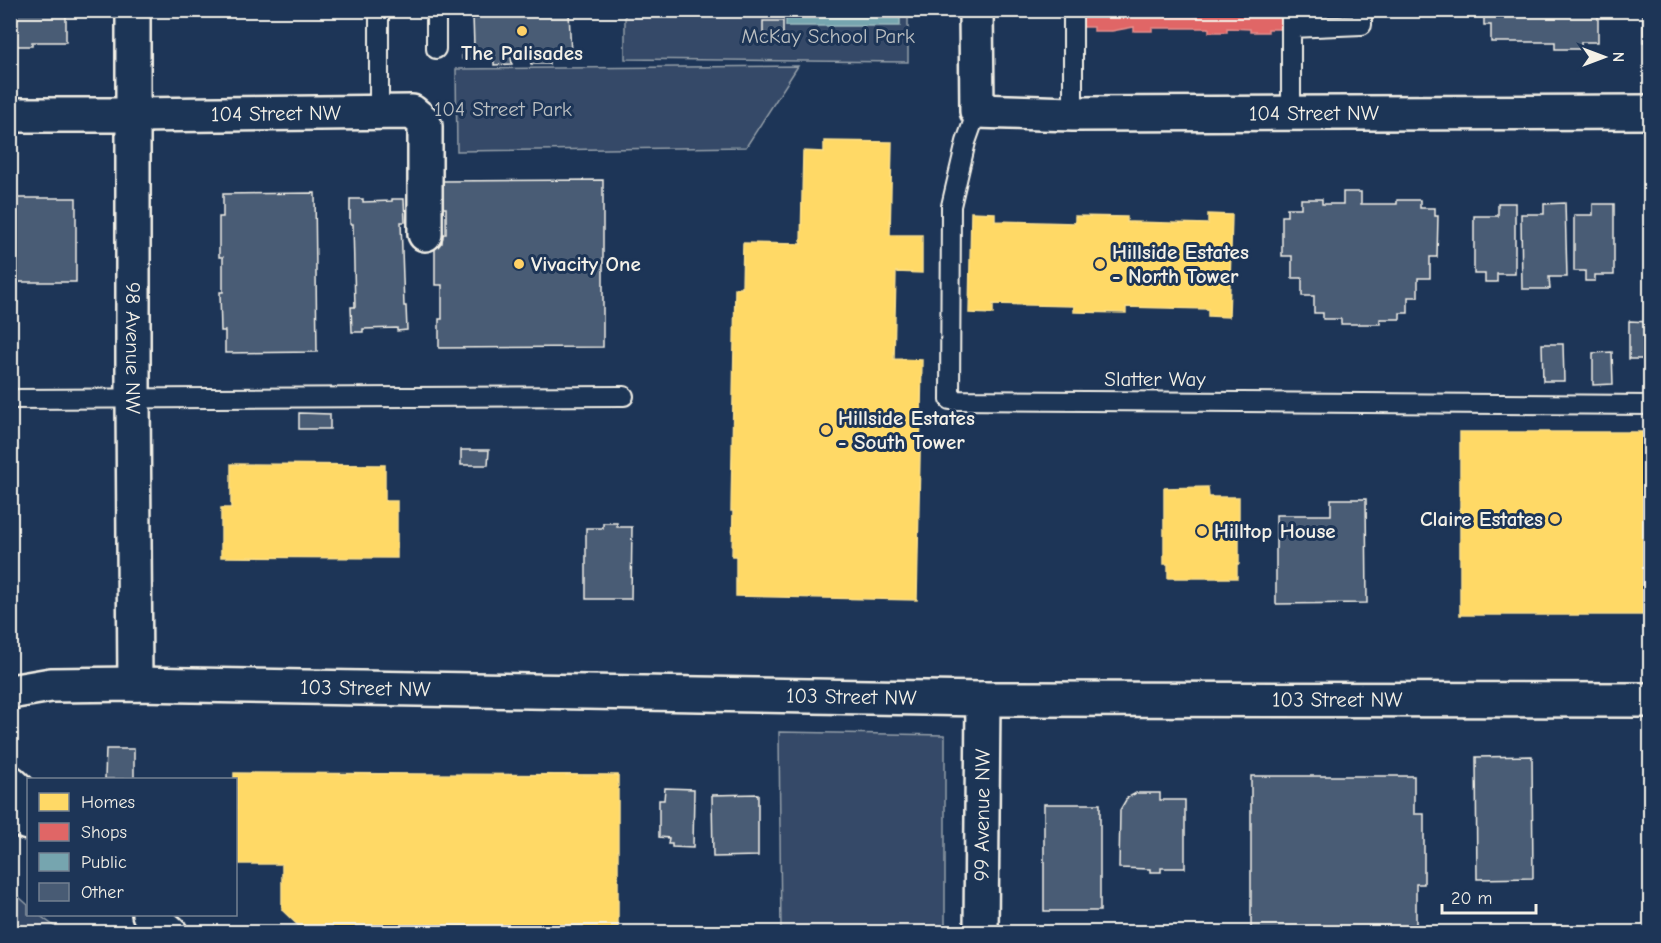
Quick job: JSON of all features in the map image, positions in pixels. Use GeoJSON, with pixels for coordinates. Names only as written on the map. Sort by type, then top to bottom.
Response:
{"type":"FeatureCollection","features":[{"type":"Feature","properties":{"kind":"street","name":"98 Avenue NW"},"geometry":{"type":"LineString","coordinates":[[133,10],[132,399],[135,684]]}},
{"type":"Feature","properties":{"kind":"street"},"geometry":{"type":"LineString","coordinates":[[976,10],[976,111]]}},
{"type":"Feature","properties":{"kind":"street","name":"104 Street NW"},"geometry":{"type":"LineString","coordinates":[[976,111],[1073,114],[1650,112]]}},
{"type":"Feature","properties":{"kind":"street","name":"104 Street NW"},"geometry":{"type":"LineString","coordinates":[[10,115],[412,112],[423,121],[425,126],[425,234]]}},
{"type":"Feature","properties":{"kind":"street","name":"103 Street NW"},"geometry":{"type":"LineString","coordinates":[[10,678],[51,685]]}},
{"type":"Feature","properties":{"kind":"street","name":"103 Street NW"},"geometry":{"type":"LineString","coordinates":[[10,692],[51,685],[135,684],[983,699],[1650,700]]}},
{"type":"Feature","properties":{"kind":"street","name":"99 Avenue NW"},"geometry":{"type":"LineString","coordinates":[[981,933],[983,699]]}},
{"type":"Feature","properties":{"kind":"street"},"geometry":{"type":"LineString","coordinates":[[10,782],[27,798]]}},
{"type":"Feature","properties":{"kind":"street"},"geometry":{"type":"LineString","coordinates":[[10,816],[27,823]]}},
{"type":"Feature","properties":{"kind":"street"},"geometry":{"type":"LineString","coordinates":[[150,916],[170,933]]}},
{"type":"Feature","properties":{"kind":"lane"},"geometry":{"type":"LineString","coordinates":[[379,10],[379,113]]}},
{"type":"Feature","properties":{"kind":"lane"},"geometry":{"type":"LineString","coordinates":[[436,10],[436,49]]}},
{"type":"Feature","properties":{"kind":"lane"},"geometry":{"type":"LineString","coordinates":[[1073,10],[1073,114]]}},
{"type":"Feature","properties":{"kind":"lane"},"geometry":{"type":"LineString","coordinates":[[1291,113],[1291,19],[1362,25],[1362,10]]}},
{"type":"Feature","properties":{"kind":"lane","name":"Slatter Way"},"geometry":{"type":"LineString","coordinates":[[976,111],[951,206],[950,400],[1650,405]]}},
{"type":"Feature","properties":{"kind":"lane"},"geometry":{"type":"LineString","coordinates":[[10,399],[624,396]]}},
{"type":"Feature","properties":{"kind":"green space","name":"McKay School Park"},"geometry":{"type":"Polygon","coordinates":[[[625,11],[908,11],[908,62],[625,59],[625,11]]]}},
{"type":"Feature","properties":{"kind":"green space","name":"104 Street Park"},"geometry":{"type":"Polygon","coordinates":[[[798,66],[746,147],[457,151],[456,69],[798,66]]]}},
{"type":"Feature","properties":{"kind":"green space"},"geometry":{"type":"Polygon","coordinates":[[[779,732],[945,735],[945,932],[781,932],[779,732]]]}},
{"type":"Feature","properties":{"kind":"green space"},"geometry":{"type":"Polygon","coordinates":[[[11,890],[27,904],[27,916],[40,916],[62,932],[11,932],[11,890]]]}},
{"type":"Feature","properties":{"kind":"building: Homes","name":"Hillside Estates - South Tower"},"geometry":{"type":"Polygon","coordinates":[[[824,141],[892,142],[890,235],[922,235],[922,273],[896,272],[894,359],[922,360],[917,600],[736,596],[736,556],[732,556],[733,511],[731,511],[735,288],[742,288],[743,243],[801,244],[803,151],[824,152],[824,141]]]}},
{"type":"Feature","properties":{"kind":"building: Homes","name":"Hillside Estates - North Tower"},"geometry":{"type":"Polygon","coordinates":[[[971,212],[995,213],[995,221],[1075,223],[1075,216],[1127,217],[1127,222],[1208,224],[1208,214],[1232,215],[1229,317],[1208,316],[1208,309],[1126,307],[1126,313],[1074,312],[1074,306],[993,304],[993,314],[969,313],[971,212]]]}},
{"type":"Feature","properties":{"kind":"building: Homes","name":"Claire Estates"},"geometry":{"type":"Polygon","coordinates":[[[1460,432],[1650,432],[1650,615],[1460,615],[1460,432]]]}},
{"type":"Feature","properties":{"kind":"building: Homes"},"geometry":{"type":"Polygon","coordinates":[[[231,464],[385,465],[385,501],[397,501],[397,558],[221,557],[221,508],[231,508],[231,464]]]}},
{"type":"Feature","properties":{"kind":"building: Homes","name":"Hilltop House"},"geometry":{"type":"Polygon","coordinates":[[[1208,487],[1209,497],[1239,497],[1237,578],[1168,578],[1168,564],[1164,564],[1164,488],[1208,487]]]}},
{"type":"Feature","properties":{"kind":"building: Homes"},"geometry":{"type":"Polygon","coordinates":[[[234,773],[618,775],[618,932],[305,932],[282,910],[282,864],[237,864],[237,778],[234,778],[234,773]]]}},
{"type":"Feature","properties":{"kind":"building: Shops"},"geometry":{"type":"Polygon","coordinates":[[[1080,10],[1281,10],[1281,29],[1268,29],[1268,32],[1227,28],[1227,32],[1209,32],[1209,28],[1152,28],[1152,31],[1134,31],[1134,27],[1094,31],[1094,27],[1080,27],[1080,10]]]}},
{"type":"Feature","properties":{"kind":"building: Public"},"geometry":{"type":"Polygon","coordinates":[[[786,10],[900,10],[900,26],[786,26],[786,10]]]}},
{"type":"Feature","properties":{"kind":"building: Other"},"geometry":{"type":"Polygon","coordinates":[[[10,10],[66,10],[66,42],[32,42],[32,46],[13,46],[13,42],[10,42],[10,10]]]}},
{"type":"Feature","properties":{"kind":"building: Other","name":"The Palisades"},"geometry":{"type":"Polygon","coordinates":[[[463,10],[576,10],[576,12],[569,12],[571,55],[549,56],[549,64],[531,64],[530,57],[511,58],[512,64],[494,65],[494,57],[462,59],[462,46],[474,46],[473,16],[464,17],[463,10]]]}},
{"type":"Feature","properties":{"kind":"building: Other"},"geometry":{"type":"Polygon","coordinates":[[[1484,10],[1598,10],[1598,42],[1581,42],[1581,49],[1555,49],[1555,42],[1491,42],[1491,25],[1484,25],[1484,10]]]}},
{"type":"Feature","properties":{"kind":"building: Other"},"geometry":{"type":"Polygon","coordinates":[[[1643,10],[1650,10],[1650,42],[1643,42],[1643,10]]]}},
{"type":"Feature","properties":{"kind":"building: Other"},"geometry":{"type":"Polygon","coordinates":[[[763,21],[783,21],[783,39],[763,39],[763,21]]]}},
{"type":"Feature","properties":{"kind":"building: Other","name":"Vivacity One"},"geometry":{"type":"Polygon","coordinates":[[[603,180],[603,347],[439,348],[442,285],[435,285],[435,243],[442,243],[442,234],[446,234],[446,208],[439,208],[439,181],[603,180]]]}},
{"type":"Feature","properties":{"kind":"building: Other"},"geometry":{"type":"Polygon","coordinates":[[[1343,192],[1361,192],[1361,204],[1397,204],[1397,200],[1420,200],[1420,208],[1435,208],[1435,216],[1438,216],[1437,257],[1430,257],[1430,278],[1418,278],[1418,297],[1408,297],[1408,313],[1400,313],[1400,319],[1380,319],[1380,324],[1341,324],[1341,319],[1323,319],[1323,313],[1314,313],[1314,296],[1302,296],[1302,278],[1292,278],[1292,256],[1282,256],[1282,216],[1287,216],[1287,208],[1301,208],[1301,199],[1322,199],[1322,204],[1343,204],[1343,192]]]}},
{"type":"Feature","properties":{"kind":"building: Other"},"geometry":{"type":"Polygon","coordinates":[[[315,193],[317,352],[225,353],[225,331],[221,331],[220,292],[223,292],[223,257],[219,257],[219,217],[223,217],[223,194],[315,193]]]}},
{"type":"Feature","properties":{"kind":"building: Other"},"geometry":{"type":"Polygon","coordinates":[[[10,198],[76,198],[76,282],[10,282],[10,198]]]}},
{"type":"Feature","properties":{"kind":"building: Other"},"geometry":{"type":"Polygon","coordinates":[[[350,199],[363,199],[363,202],[404,199],[405,222],[401,222],[407,330],[363,329],[363,332],[352,332],[351,307],[355,307],[353,224],[350,224],[350,199]]]}},
{"type":"Feature","properties":{"kind":"building: Other"},"geometry":{"type":"Polygon","coordinates":[[[1498,203],[1515,203],[1515,274],[1497,274],[1497,282],[1485,282],[1485,274],[1474,274],[1474,216],[1498,216],[1498,203]]]}},
{"type":"Feature","properties":{"kind":"building: Other"},"geometry":{"type":"Polygon","coordinates":[[[1565,203],[1567,277],[1549,277],[1550,289],[1522,289],[1521,214],[1544,214],[1544,204],[1565,203]]]}},
{"type":"Feature","properties":{"kind":"building: Other"},"geometry":{"type":"Polygon","coordinates":[[[1593,204],[1614,204],[1614,275],[1595,275],[1595,281],[1585,281],[1585,271],[1574,271],[1574,215],[1593,215],[1593,204]]]}},
{"type":"Feature","properties":{"kind":"building: Other"},"geometry":{"type":"Polygon","coordinates":[[[1629,321],[1650,322],[1650,359],[1629,359],[1629,321]]]}},
{"type":"Feature","properties":{"kind":"building: Other"},"geometry":{"type":"Polygon","coordinates":[[[1542,344],[1563,344],[1564,381],[1543,381],[1542,344]]]}},
{"type":"Feature","properties":{"kind":"building: Other"},"geometry":{"type":"Polygon","coordinates":[[[1612,352],[1613,384],[1593,385],[1593,353],[1612,352]]]}},
{"type":"Feature","properties":{"kind":"building: Other"},"geometry":{"type":"Polygon","coordinates":[[[299,413],[330,414],[330,429],[299,429],[299,413]]]}},
{"type":"Feature","properties":{"kind":"building: Other"},"geometry":{"type":"Polygon","coordinates":[[[461,450],[489,450],[488,465],[461,465],[461,450]]]}},
{"type":"Feature","properties":{"kind":"building: Other"},"geometry":{"type":"Polygon","coordinates":[[[1331,499],[1366,499],[1367,603],[1276,604],[1276,515],[1331,515],[1331,499]]]}},
{"type":"Feature","properties":{"kind":"building: Other"},"geometry":{"type":"Polygon","coordinates":[[[603,523],[617,523],[617,527],[632,527],[631,599],[586,599],[586,528],[603,528],[603,523]]]}},
{"type":"Feature","properties":{"kind":"building: Other"},"geometry":{"type":"Polygon","coordinates":[[[106,749],[134,749],[134,778],[105,778],[106,749]]]}},
{"type":"Feature","properties":{"kind":"building: Other"},"geometry":{"type":"Polygon","coordinates":[[[1646,752],[1650,752],[1650,932],[1647,932],[1646,752]]]}},
{"type":"Feature","properties":{"kind":"building: Other"},"geometry":{"type":"Polygon","coordinates":[[[1532,756],[1533,878],[1477,879],[1476,757],[1532,756]]]}},
{"type":"Feature","properties":{"kind":"building: Other"},"geometry":{"type":"Polygon","coordinates":[[[1251,776],[1414,776],[1414,814],[1424,814],[1424,884],[1416,884],[1416,930],[1251,932],[1251,776]]]}},
{"type":"Feature","properties":{"kind":"building: Other"},"geometry":{"type":"Polygon","coordinates":[[[665,788],[694,789],[693,848],[672,847],[672,844],[668,844],[669,838],[659,837],[659,800],[664,800],[665,788]]]}},
{"type":"Feature","properties":{"kind":"building: Other"},"geometry":{"type":"Polygon","coordinates":[[[1136,793],[1160,793],[1160,800],[1185,800],[1185,868],[1161,868],[1161,872],[1150,872],[1150,869],[1119,868],[1120,810],[1127,798],[1136,793]]]}},
{"type":"Feature","properties":{"kind":"building: Other"},"geometry":{"type":"Polygon","coordinates":[[[758,794],[758,856],[713,857],[712,795],[758,794]]]}},
{"type":"Feature","properties":{"kind":"building: Other"},"geometry":{"type":"Polygon","coordinates":[[[1044,804],[1100,804],[1100,911],[1044,911],[1044,804]]]}},
{"type":"Feature","properties":{"kind":"place","name":"The Palisades"},"geometry":{"type":"Point","coordinates":[522,31]}},
{"type":"Feature","properties":{"kind":"place","name":"Vivacity One"},"geometry":{"type":"Point","coordinates":[519,264]}},
{"type":"Feature","properties":{"kind":"place","name":"Hillside Estates - North Tower"},"geometry":{"type":"Point","coordinates":[1100,264]}},
{"type":"Feature","properties":{"kind":"place","name":"Hillside Estates - South Tower"},"geometry":{"type":"Point","coordinates":[826,430]}},
{"type":"Feature","properties":{"kind":"place","name":"Claire Estates"},"geometry":{"type":"Point","coordinates":[1555,519]}},
{"type":"Feature","properties":{"kind":"place","name":"Hilltop House"},"geometry":{"type":"Point","coordinates":[1202,531]}}]}
